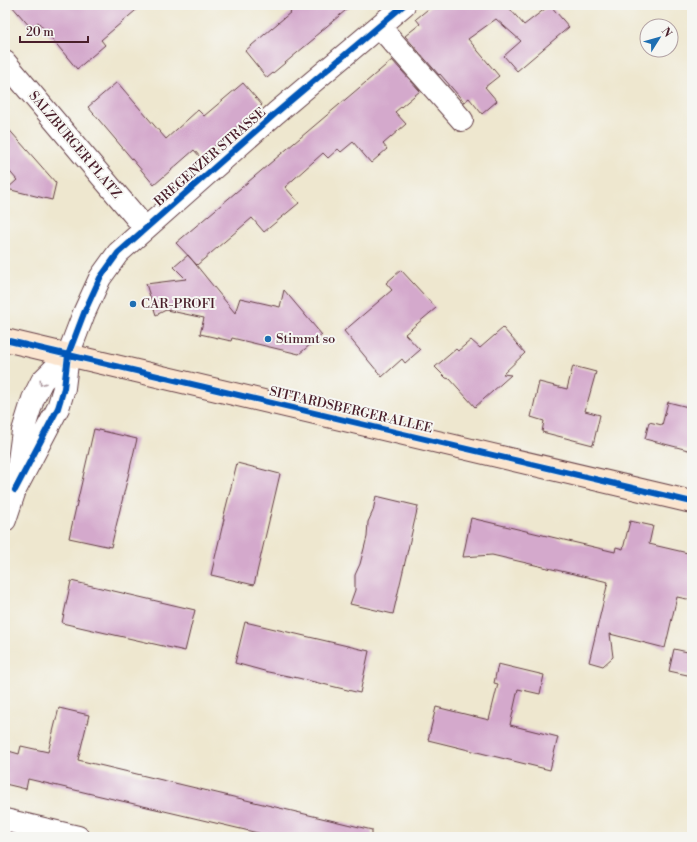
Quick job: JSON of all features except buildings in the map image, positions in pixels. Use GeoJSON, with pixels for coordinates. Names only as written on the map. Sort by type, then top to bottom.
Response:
{"type":"FeatureCollection","features":[{"type":"Feature","properties":{"kind":"main road","name":"SITTARDSBERGER ALLEE"},"geometry":{"type":"LineString","coordinates":[[5,340],[692,502]]}},
{"type":"Feature","properties":{"kind":"street","name":"BREGENZER STRASSE"},"geometry":{"type":"LineString","coordinates":[[68,355],[84,313],[100,278],[118,253],[276,113],[404,5]]}},
{"type":"Feature","properties":{"kind":"street"},"geometry":{"type":"LineString","coordinates":[[380,26],[462,120]]}},
{"type":"Feature","properties":{"kind":"street","name":"SALZBURGER PLATZ"},"geometry":{"type":"LineString","coordinates":[[5,62],[145,228]]}},
{"type":"Feature","properties":{"kind":"street"},"geometry":{"type":"LineString","coordinates":[[5,520],[15,490],[23,431],[33,399],[42,381],[68,355]]}},
{"type":"Feature","properties":{"kind":"street"},"geometry":{"type":"LineString","coordinates":[[5,820],[78,837]]}},
{"type":"Feature","properties":{"kind":"cycle path"},"geometry":{"type":"LineString","coordinates":[[15,490],[58,408],[64,388],[68,355],[84,313],[100,278],[118,253],[276,113],[404,5]]}},
{"type":"Feature","properties":{"kind":"cycle path"},"geometry":{"type":"LineString","coordinates":[[5,340],[692,502]]}},
{"type":"Feature","properties":{"kind":"place","name":"CAR-PROFI"},"geometry":{"type":"Point","coordinates":[133,304]}},
{"type":"Feature","properties":{"kind":"place","name":"Stimmt so"},"geometry":{"type":"Point","coordinates":[268,339]}}]}
